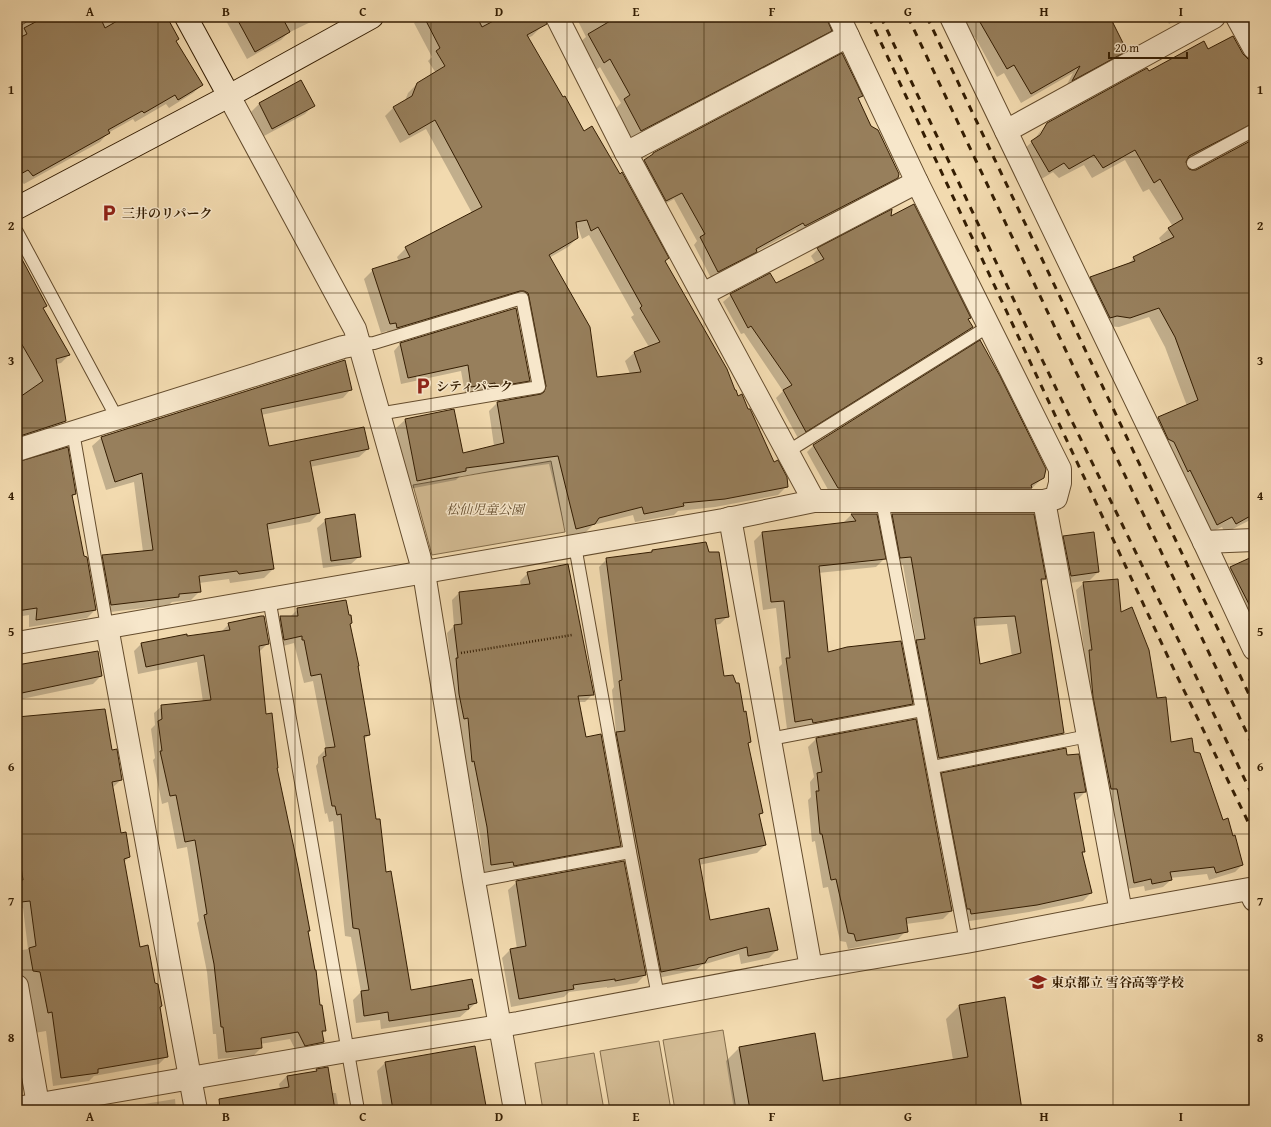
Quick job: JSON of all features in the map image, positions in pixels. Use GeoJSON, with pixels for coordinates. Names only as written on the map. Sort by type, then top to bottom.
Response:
{"type":"FeatureCollection","features":[{"type":"Feature","properties":{"kind":"street"},"geometry":{"type":"LineString","coordinates":[[186,17],[355,329],[360,344],[378,414],[424,573],[474,881],[515,1110]]}},
{"type":"Feature","properties":{"kind":"street"},"geometry":{"type":"LineString","coordinates":[[17,208],[229,96],[372,17]]}},
{"type":"Feature","properties":{"kind":"street"},"geometry":{"type":"LineString","coordinates":[[557,17],[626,153],[814,501]]}},
{"type":"Feature","properties":{"kind":"street"},"geometry":{"type":"LineString","coordinates":[[951,17],[1254,649]]}},
{"type":"Feature","properties":{"kind":"street"},"geometry":{"type":"LineString","coordinates":[[1006,131],[1214,17]]}},
{"type":"Feature","properties":{"kind":"street"},"geometry":{"type":"LineString","coordinates":[[1238,17],[1254,48]]}},
{"type":"Feature","properties":{"kind":"street"},"geometry":{"type":"LineString","coordinates":[[17,642],[269,598],[424,573],[730,518],[814,501],[1044,501],[1056,498],[1060,483],[1060,469],[917,182],[843,26],[626,153]]}},
{"type":"Feature","properties":{"kind":"street"},"geometry":{"type":"LineString","coordinates":[[702,294],[917,182]]}},
{"type":"Feature","properties":{"kind":"street"},"geometry":{"type":"LineString","coordinates":[[17,450],[343,347],[360,344]]}},
{"type":"Feature","properties":{"kind":"street"},"geometry":{"type":"LineString","coordinates":[[1044,501],[1121,912]]}},
{"type":"Feature","properties":{"kind":"street"},"geometry":{"type":"LineString","coordinates":[[730,518],[811,968]]}},
{"type":"Feature","properties":{"kind":"street"},"geometry":{"type":"LineString","coordinates":[[1204,542],[1254,540]]}},
{"type":"Feature","properties":{"kind":"street"},"geometry":{"type":"LineString","coordinates":[[107,627],[196,1110]]}},
{"type":"Feature","properties":{"kind":"street"},"geometry":{"type":"LineString","coordinates":[[17,1108],[39,1107],[190,1078],[500,1026],[811,968],[966,942],[1249,889],[1254,900]]}},
{"type":"Feature","properties":{"kind":"street"},"geometry":{"type":"LineString","coordinates":[[17,986],[39,1107]]}},
{"type":"Feature","properties":{"kind":"lane"},"geometry":{"type":"LineString","coordinates":[[17,20],[22,17]]}},
{"type":"Feature","properties":{"kind":"lane"},"geometry":{"type":"LineString","coordinates":[[1193,163],[1254,130]]}},
{"type":"Feature","properties":{"kind":"lane"},"geometry":{"type":"LineString","coordinates":[[17,232],[117,418]]}},
{"type":"Feature","properties":{"kind":"lane"},"geometry":{"type":"LineString","coordinates":[[360,344],[374,343],[522,298],[538,387],[378,414]]}},
{"type":"Feature","properties":{"kind":"lane"},"geometry":{"type":"LineString","coordinates":[[788,452],[989,326]]}},
{"type":"Feature","properties":{"kind":"lane"},"geometry":{"type":"LineString","coordinates":[[73,432],[107,627]]}},
{"type":"Feature","properties":{"kind":"lane"},"geometry":{"type":"LineString","coordinates":[[882,501],[966,942]]}},
{"type":"Feature","properties":{"kind":"lane"},"geometry":{"type":"LineString","coordinates":[[575,546],[630,852],[658,996]]}},
{"type":"Feature","properties":{"kind":"lane"},"geometry":{"type":"LineString","coordinates":[[269,598],[358,1110]]}},
{"type":"Feature","properties":{"kind":"lane"},"geometry":{"type":"LineString","coordinates":[[770,739],[922,710]]}},
{"type":"Feature","properties":{"kind":"lane"},"geometry":{"type":"LineString","coordinates":[[933,767],[1088,736]]}},
{"type":"Feature","properties":{"kind":"lane"},"geometry":{"type":"LineString","coordinates":[[474,881],[630,852]]}},
{"type":"Feature","properties":{"kind":"path"},"geometry":{"type":"LineString","coordinates":[[437,657],[590,632]]}},
{"type":"Feature","properties":{"kind":"green space","name":"松仙児童公園"},"geometry":{"type":"Polygon","coordinates":[[[551,461],[565,532],[432,555],[413,485],[551,461]]]}},
{"type":"Feature","properties":{"kind":"green space"},"geometry":{"type":"Polygon","coordinates":[[[723,1030],[736,1110],[675,1110],[663,1040],[723,1030]]]}},
{"type":"Feature","properties":{"kind":"green space"},"geometry":{"type":"Polygon","coordinates":[[[659,1041],[671,1110],[610,1110],[600,1051],[659,1041]]]}},
{"type":"Feature","properties":{"kind":"green space"},"geometry":{"type":"Polygon","coordinates":[[[594,1053],[604,1110],[543,1110],[535,1063],[594,1053]]]}},
{"type":"Feature","properties":{"kind":"building"},"geometry":{"type":"Polygon","coordinates":[[[45,17],[100,17],[105,28],[124,17],[167,17],[179,39],[176,41],[203,85],[178,100],[175,95],[144,113],[142,111],[108,130],[110,133],[33,176],[28,170],[17,176],[17,39],[27,34],[24,28],[45,17]]]}},
{"type":"Feature","properties":{"kind":"building"},"geometry":{"type":"Polygon","coordinates":[[[236,17],[282,17],[290,32],[255,52],[236,17]]]}},
{"type":"Feature","properties":{"kind":"building"},"geometry":{"type":"Polygon","coordinates":[[[424,17],[477,17],[482,27],[501,17],[545,17],[547,24],[527,35],[563,97],[565,96],[584,131],[592,126],[620,174],[622,172],[669,258],[665,261],[727,369],[738,396],[742,394],[774,462],[778,460],[787,477],[788,487],[725,499],[683,503],[684,506],[644,514],[642,507],[599,518],[595,524],[576,529],[558,456],[466,468],[466,471],[417,481],[405,419],[454,409],[463,453],[504,443],[497,402],[541,394],[544,392],[546,386],[528,293],[520,291],[397,328],[396,323],[390,324],[372,269],[410,257],[405,247],[482,207],[435,120],[409,135],[393,107],[412,96],[417,83],[445,66],[436,51],[440,48],[424,17]],[[587,220],[576,222],[578,238],[549,255],[590,327],[597,377],[641,372],[634,352],[660,342],[640,308],[642,306],[598,227],[591,231],[587,220]]]}},
{"type":"Feature","properties":{"kind":"building"},"geometry":{"type":"Polygon","coordinates":[[[617,17],[826,17],[832,31],[641,131],[624,99],[630,95],[610,59],[604,63],[588,34],[617,17]]]}},
{"type":"Feature","properties":{"kind":"building"},"geometry":{"type":"Polygon","coordinates":[[[977,17],[1110,17],[1127,51],[1072,81],[1080,66],[1031,94],[1014,65],[1007,69],[977,17]]]}},
{"type":"Feature","properties":{"kind":"building"},"geometry":{"type":"Polygon","coordinates":[[[1233,36],[1243,54],[1248,59],[1254,60],[1254,123],[1189,156],[1186,162],[1189,169],[1196,170],[1254,139],[1254,514],[1236,524],[1232,517],[1217,525],[1190,470],[1188,472],[1174,442],[1168,439],[1158,417],[1198,400],[1175,337],[1159,308],[1130,318],[1117,316],[1110,318],[1090,277],[1135,261],[1133,257],[1174,237],[1168,228],[1183,219],[1160,179],[1154,183],[1135,150],[1103,168],[1094,155],[1069,169],[1064,163],[1049,172],[1031,141],[1040,135],[1047,123],[1147,68],[1149,71],[1204,41],[1208,49],[1233,36]]]}},
{"type":"Feature","properties":{"kind":"building"},"geometry":{"type":"Polygon","coordinates":[[[842,53],[863,96],[858,98],[871,126],[878,130],[899,174],[898,178],[805,226],[803,223],[756,249],[757,252],[718,272],[700,237],[705,234],[682,193],[666,201],[644,160],[653,153],[842,53]]]}},
{"type":"Feature","properties":{"kind":"building"},"geometry":{"type":"Polygon","coordinates":[[[301,80],[315,106],[272,129],[259,103],[301,80]]]}},
{"type":"Feature","properties":{"kind":"building"},"geometry":{"type":"Polygon","coordinates":[[[914,204],[971,318],[968,319],[973,327],[806,432],[783,390],[792,385],[751,326],[748,328],[730,294],[770,273],[776,283],[824,259],[817,248],[892,209],[891,216],[914,204]]]}},
{"type":"Feature","properties":{"kind":"building"},"geometry":{"type":"Polygon","coordinates":[[[17,250],[47,306],[43,308],[70,355],[56,359],[66,421],[17,437],[17,399],[43,381],[17,336],[17,250]]]}},
{"type":"Feature","properties":{"kind":"building"},"geometry":{"type":"Polygon","coordinates":[[[516,308],[530,381],[495,387],[495,383],[471,387],[468,365],[408,378],[400,343],[516,308]]]}},
{"type":"Feature","properties":{"kind":"building"},"geometry":{"type":"Polygon","coordinates":[[[980,340],[1000,376],[1046,469],[1044,478],[1031,485],[1032,488],[838,488],[813,445],[980,340]]]}},
{"type":"Feature","properties":{"kind":"building"},"geometry":{"type":"Polygon","coordinates":[[[345,360],[352,390],[261,409],[269,446],[364,427],[369,449],[310,461],[320,513],[267,524],[274,569],[239,574],[237,571],[199,576],[201,592],[179,594],[179,597],[111,605],[102,555],[153,550],[142,473],[115,482],[101,437],[345,360]]]}},
{"type":"Feature","properties":{"kind":"building"},"geometry":{"type":"Polygon","coordinates":[[[68,447],[76,494],[72,495],[84,556],[87,557],[96,610],[36,620],[37,608],[17,611],[17,462],[68,447]]]}},
{"type":"Feature","properties":{"kind":"building"},"geometry":{"type":"Polygon","coordinates":[[[355,514],[361,557],[331,561],[325,519],[355,514]]]}},
{"type":"Feature","properties":{"kind":"building"},"geometry":{"type":"Polygon","coordinates":[[[851,514],[877,514],[886,559],[819,566],[828,652],[847,647],[901,641],[913,704],[813,723],[812,719],[795,722],[786,658],[790,658],[784,601],[771,602],[762,532],[856,521],[851,514]]]}},
{"type":"Feature","properties":{"kind":"building"},"geometry":{"type":"Polygon","coordinates":[[[892,514],[1034,514],[1046,579],[1041,579],[1064,733],[939,758],[916,640],[925,639],[911,557],[900,558],[892,514]],[[1015,616],[974,618],[980,664],[1021,653],[1015,616]]]}},
{"type":"Feature","properties":{"kind":"building"},"geometry":{"type":"Polygon","coordinates":[[[1094,532],[1099,572],[1071,576],[1063,536],[1094,532]]]}},
{"type":"Feature","properties":{"kind":"building"},"geometry":{"type":"Polygon","coordinates":[[[706,542],[709,552],[719,552],[729,617],[715,619],[724,676],[733,675],[736,683],[739,683],[744,712],[746,711],[751,742],[748,743],[763,813],[759,814],[766,845],[699,859],[710,920],[769,908],[778,950],[748,956],[747,947],[708,958],[705,963],[661,972],[616,732],[625,731],[619,681],[622,680],[606,558],[652,552],[652,550],[706,542]]]}},
{"type":"Feature","properties":{"kind":"building"},"geometry":{"type":"Polygon","coordinates":[[[1254,556],[1254,614],[1230,567],[1254,556]]]}},
{"type":"Feature","properties":{"kind":"building"},"geometry":{"type":"Polygon","coordinates":[[[568,564],[594,695],[578,696],[586,737],[601,734],[621,846],[514,866],[513,862],[491,865],[487,827],[474,761],[472,762],[468,718],[464,719],[459,694],[456,658],[458,658],[454,625],[462,624],[459,592],[530,584],[527,572],[568,564]]]}},
{"type":"Feature","properties":{"kind":"building"},"geometry":{"type":"Polygon","coordinates":[[[1118,579],[1121,612],[1132,607],[1149,650],[1157,698],[1166,697],[1171,742],[1192,738],[1194,752],[1200,753],[1223,820],[1228,818],[1233,836],[1235,835],[1243,865],[1216,873],[1214,867],[1170,872],[1172,880],[1152,884],[1151,879],[1134,883],[1117,789],[1111,789],[1093,697],[1089,650],[1092,650],[1083,582],[1118,579]]]}},
{"type":"Feature","properties":{"kind":"building"},"geometry":{"type":"Polygon","coordinates":[[[346,600],[349,615],[351,615],[352,623],[350,624],[359,666],[370,735],[364,736],[376,819],[380,819],[386,872],[391,871],[411,990],[472,979],[477,1003],[468,1005],[469,1009],[389,1021],[388,1012],[364,1016],[361,991],[369,990],[359,929],[353,928],[341,814],[337,815],[335,806],[332,806],[323,757],[326,756],[325,748],[335,747],[321,674],[311,676],[302,636],[284,640],[280,616],[298,616],[297,608],[346,600]]]}},
{"type":"Feature","properties":{"kind":"building"},"geometry":{"type":"Polygon","coordinates":[[[264,616],[269,644],[259,646],[266,714],[272,713],[277,768],[310,931],[308,931],[316,970],[320,1005],[322,1005],[326,1031],[322,1031],[324,1042],[305,1046],[298,1032],[261,1038],[262,1048],[226,1052],[223,1027],[221,1027],[214,964],[204,915],[207,914],[195,840],[185,842],[176,795],[170,796],[160,751],[162,751],[158,721],[162,719],[161,705],[211,700],[204,655],[146,667],[141,643],[187,634],[187,636],[230,630],[228,623],[264,616]]]}},
{"type":"Feature","properties":{"kind":"building"},"geometry":{"type":"Polygon","coordinates":[[[98,651],[102,676],[17,694],[17,665],[98,651]]]}},
{"type":"Feature","properties":{"kind":"building"},"geometry":{"type":"Polygon","coordinates":[[[105,709],[112,750],[117,749],[122,780],[112,782],[121,833],[126,832],[130,857],[124,859],[140,947],[148,945],[155,983],[158,984],[168,1057],[98,1069],[98,1073],[61,1078],[52,1012],[48,1013],[40,972],[33,971],[29,948],[36,946],[30,901],[21,902],[18,880],[23,880],[17,840],[17,805],[21,804],[17,770],[17,717],[105,709]]]}},
{"type":"Feature","properties":{"kind":"building"},"geometry":{"type":"Polygon","coordinates":[[[916,719],[952,911],[906,918],[908,932],[856,941],[854,934],[848,933],[836,879],[831,880],[822,834],[820,834],[816,791],[819,791],[817,773],[822,772],[816,738],[916,719]]]}},
{"type":"Feature","properties":{"kind":"building"},"geometry":{"type":"Polygon","coordinates":[[[1066,748],[1067,755],[1079,754],[1086,792],[1074,793],[1085,852],[1082,852],[1092,893],[1037,905],[971,914],[970,909],[967,909],[941,773],[1066,748]]]}},
{"type":"Feature","properties":{"kind":"building"},"geometry":{"type":"Polygon","coordinates":[[[624,861],[646,975],[615,981],[615,979],[573,985],[574,989],[519,999],[510,949],[526,946],[516,881],[624,861]]]}},
{"type":"Feature","properties":{"kind":"building"},"geometry":{"type":"Polygon","coordinates":[[[1005,997],[1022,1110],[750,1110],[739,1047],[815,1033],[823,1081],[968,1057],[959,1005],[1005,997]]]}},
{"type":"Feature","properties":{"kind":"building"},"geometry":{"type":"Polygon","coordinates":[[[475,1046],[486,1106],[462,1110],[393,1110],[385,1062],[475,1046]]]}},
{"type":"Feature","properties":{"kind":"building"},"geometry":{"type":"Polygon","coordinates":[[[328,1067],[335,1110],[220,1110],[219,1099],[289,1087],[287,1076],[317,1071],[316,1069],[328,1067]]]}},
{"type":"Feature","properties":{"kind":"railway"},"geometry":{"type":"LineString","coordinates":[[869,17],[1176,674],[1254,834]]}},
{"type":"Feature","properties":{"kind":"railway"},"geometry":{"type":"LineString","coordinates":[[881,17],[1034,343],[1254,799]]}},
{"type":"Feature","properties":{"kind":"railway"},"geometry":{"type":"LineString","coordinates":[[908,17],[1254,748]]}},
{"type":"Feature","properties":{"kind":"railway"},"geometry":{"type":"LineString","coordinates":[[927,17],[1254,705]]}},
{"type":"Feature","properties":{"kind":"place","name":"三井のリパーク"},"geometry":{"type":"Point","coordinates":[109,213]}},
{"type":"Feature","properties":{"kind":"place","name":"シティパーク"},"geometry":{"type":"Point","coordinates":[423,386]}},
{"type":"Feature","properties":{"kind":"place","name":"東京都立 雪谷高等学校"},"geometry":{"type":"Point","coordinates":[1038,982]}}]}
